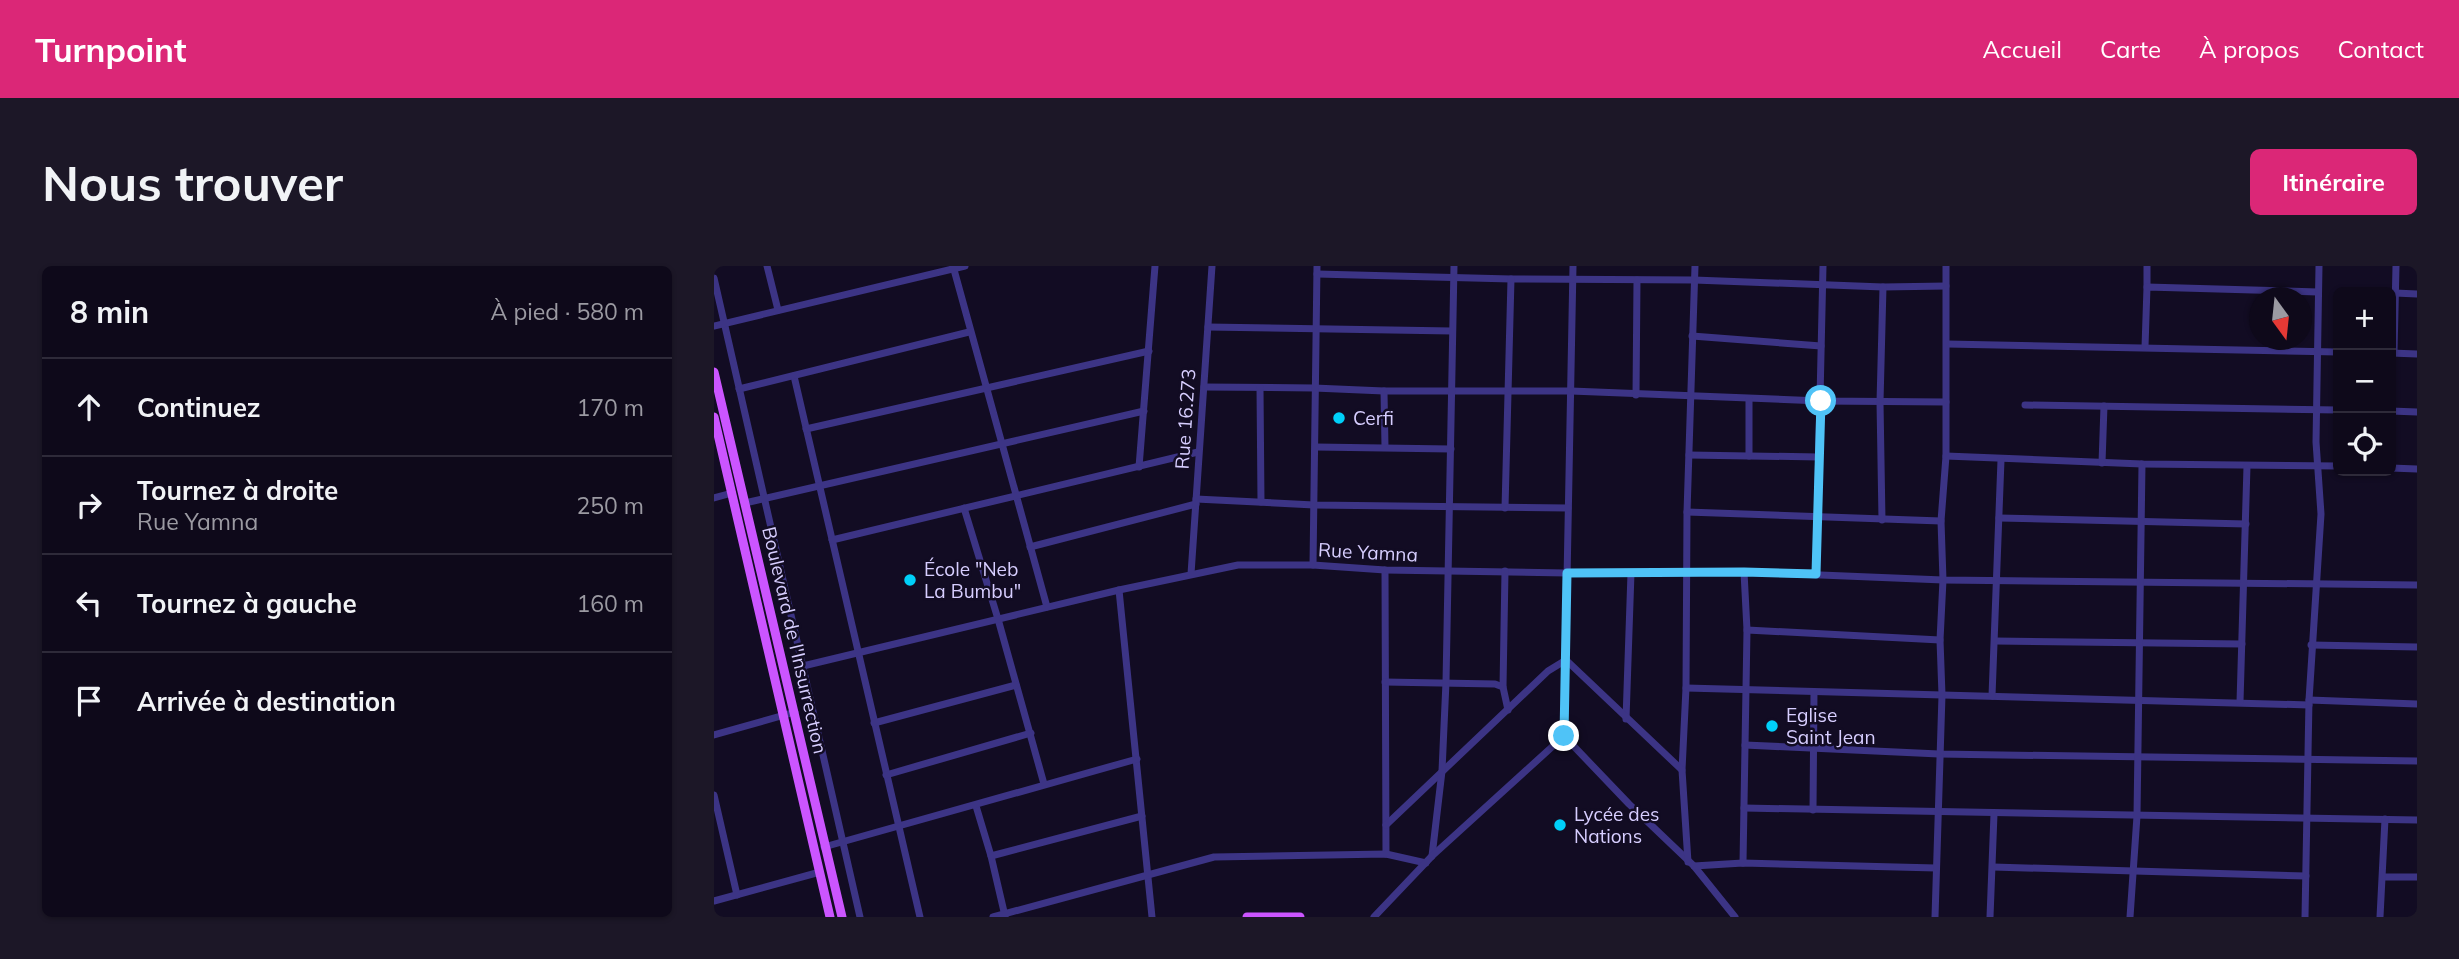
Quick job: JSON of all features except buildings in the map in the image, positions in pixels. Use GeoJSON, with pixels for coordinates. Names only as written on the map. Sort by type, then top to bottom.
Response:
{"type":"FeatureCollection","features":[{"type":"Feature","properties":{"kind":"main road","name":"Boulevard de l'Insurrection"},"geometry":{"type":"LineString","coordinates":[[714,372],[842,917]]}},
{"type":"Feature","properties":{"kind":"main road","name":"Boulevard de l'Insurrection"},"geometry":{"type":"LineString","coordinates":[[714,417],[716,437],[732,493],[831,917]]}},
{"type":"Feature","properties":{"kind":"main road"},"geometry":{"type":"LineString","coordinates":[[1247,917],[1300,917]]}},
{"type":"Feature","properties":{"kind":"street"},"geometry":{"type":"LineString","coordinates":[[767,266],[778,310]]}},
{"type":"Feature","properties":{"kind":"street"},"geometry":{"type":"LineString","coordinates":[[714,326],[965,266]]}},
{"type":"Feature","properties":{"kind":"street"},"geometry":{"type":"LineString","coordinates":[[1139,467],[1155,266]]}},
{"type":"Feature","properties":{"kind":"street","name":"Rue 16.273"},"geometry":{"type":"LineString","coordinates":[[1191,574],[1212,266]]}},
{"type":"Feature","properties":{"kind":"street"},"geometry":{"type":"LineString","coordinates":[[1432,856],[1442,771],[1446,682],[1454,266]]}},
{"type":"Feature","properties":{"kind":"street"},"geometry":{"type":"LineString","coordinates":[[1573,266],[1564,736],[1691,864],[1735,917]]}},
{"type":"Feature","properties":{"kind":"street"},"geometry":{"type":"LineString","coordinates":[[1691,864],[1682,770],[1695,266]]}},
{"type":"Feature","properties":{"kind":"street"},"geometry":{"type":"LineString","coordinates":[[1816,574],[1824,266]]}},
{"type":"Feature","properties":{"kind":"street"},"geometry":{"type":"LineString","coordinates":[[1935,917],[1942,695],[1941,521],[1947,456],[1946,266]]}},
{"type":"Feature","properties":{"kind":"street"},"geometry":{"type":"LineString","coordinates":[[2145,347],[2147,266]]}},
{"type":"Feature","properties":{"kind":"street"},"geometry":{"type":"LineString","coordinates":[[2305,917],[2306,760],[2321,514],[2316,410],[2319,266]]}},
{"type":"Feature","properties":{"kind":"street"},"geometry":{"type":"LineString","coordinates":[[2395,287],[2396,266]]}},
{"type":"Feature","properties":{"kind":"street"},"geometry":{"type":"LineString","coordinates":[[953,267],[1047,607]]}},
{"type":"Feature","properties":{"kind":"street"},"geometry":{"type":"LineString","coordinates":[[1313,565],[1317,270],[1511,279],[1946,286]]}},
{"type":"Feature","properties":{"kind":"street"},"geometry":{"type":"LineString","coordinates":[[714,278],[860,917]]}},
{"type":"Feature","properties":{"kind":"street"},"geometry":{"type":"LineString","coordinates":[[1505,508],[1511,279]]}},
{"type":"Feature","properties":{"kind":"street"},"geometry":{"type":"LineString","coordinates":[[1636,395],[1637,280]]}},
{"type":"Feature","properties":{"kind":"street"},"geometry":{"type":"LineString","coordinates":[[1882,520],[1880,402],[1883,286]]}},
{"type":"Feature","properties":{"kind":"street"},"geometry":{"type":"LineString","coordinates":[[2147,287],[2318,292]]}},
{"type":"Feature","properties":{"kind":"street"},"geometry":{"type":"LineString","coordinates":[[2396,293],[2417,294]]}},
{"type":"Feature","properties":{"kind":"street"},"geometry":{"type":"LineString","coordinates":[[1208,327],[1452,331]]}},
{"type":"Feature","properties":{"kind":"street"},"geometry":{"type":"LineString","coordinates":[[739,389],[969,332]]}},
{"type":"Feature","properties":{"kind":"street"},"geometry":{"type":"LineString","coordinates":[[1692,336],[1821,345]]}},
{"type":"Feature","properties":{"kind":"street"},"geometry":{"type":"LineString","coordinates":[[1947,344],[2333,352]]}},
{"type":"Feature","properties":{"kind":"street"},"geometry":{"type":"LineString","coordinates":[[806,429],[1149,351]]}},
{"type":"Feature","properties":{"kind":"street"},"geometry":{"type":"LineString","coordinates":[[2396,353],[2417,354]]}},
{"type":"Feature","properties":{"kind":"street"},"geometry":{"type":"LineString","coordinates":[[794,376],[920,917]]}},
{"type":"Feature","properties":{"kind":"street"},"geometry":{"type":"LineString","coordinates":[[1203,387],[1571,391],[1749,399],[1946,402]]}},
{"type":"Feature","properties":{"kind":"street"},"geometry":{"type":"LineString","coordinates":[[1260,387],[1261,502]]}},
{"type":"Feature","properties":{"kind":"street"},"geometry":{"type":"LineString","coordinates":[[1384,391],[1385,447]]}},
{"type":"Feature","properties":{"kind":"street"},"geometry":{"type":"LineString","coordinates":[[1749,399],[1749,456]]}},
{"type":"Feature","properties":{"kind":"street"},"geometry":{"type":"LineString","coordinates":[[2025,405],[2333,411]]}},
{"type":"Feature","properties":{"kind":"street"},"geometry":{"type":"LineString","coordinates":[[2102,463],[2104,406]]}},
{"type":"Feature","properties":{"kind":"street"},"geometry":{"type":"LineString","coordinates":[[746,503],[1144,411]]}},
{"type":"Feature","properties":{"kind":"street"},"geometry":{"type":"LineString","coordinates":[[2396,411],[2417,412]]}},
{"type":"Feature","properties":{"kind":"street"},"geometry":{"type":"LineString","coordinates":[[716,437],[729,434]]}},
{"type":"Feature","properties":{"kind":"street"},"geometry":{"type":"LineString","coordinates":[[1316,447],[1451,449]]}},
{"type":"Feature","properties":{"kind":"street"},"geometry":{"type":"LineString","coordinates":[[832,540],[1198,452]]}},
{"type":"Feature","properties":{"kind":"street"},"geometry":{"type":"LineString","coordinates":[[1689,455],[1819,457]]}},
{"type":"Feature","properties":{"kind":"street"},"geometry":{"type":"LineString","coordinates":[[1947,456],[2102,463],[2333,466]]}},
{"type":"Feature","properties":{"kind":"street"},"geometry":{"type":"LineString","coordinates":[[1992,696],[2001,460]]}},
{"type":"Feature","properties":{"kind":"street"},"geometry":{"type":"LineString","coordinates":[[2130,917],[2137,816],[2142,464]]}},
{"type":"Feature","properties":{"kind":"street"},"geometry":{"type":"LineString","coordinates":[[2240,702],[2247,466]]}},
{"type":"Feature","properties":{"kind":"street"},"geometry":{"type":"LineString","coordinates":[[2396,468],[2417,469]]}},
{"type":"Feature","properties":{"kind":"street"},"geometry":{"type":"LineString","coordinates":[[714,498],[732,493]]}},
{"type":"Feature","properties":{"kind":"street"},"geometry":{"type":"LineString","coordinates":[[1030,547],[1196,501],[1568,508]]}},
{"type":"Feature","properties":{"kind":"street"},"geometry":{"type":"LineString","coordinates":[[964,508],[1044,784]]}},
{"type":"Feature","properties":{"kind":"street"},"geometry":{"type":"LineString","coordinates":[[1688,512],[1941,521]]}},
{"type":"Feature","properties":{"kind":"street"},"geometry":{"type":"LineString","coordinates":[[1999,518],[2246,524]]}},
{"type":"Feature","properties":{"kind":"street","name":"Rue Yamna"},"geometry":{"type":"LineString","coordinates":[[803,666],[1119,590],[1238,565],[1567,573],[1744,572],[1998,581],[2417,585]]}},
{"type":"Feature","properties":{"kind":"street"},"geometry":{"type":"LineString","coordinates":[[1385,570],[1386,854]]}},
{"type":"Feature","properties":{"kind":"street"},"geometry":{"type":"LineString","coordinates":[[1505,571],[1503,687],[1508,710]]}},
{"type":"Feature","properties":{"kind":"street"},"geometry":{"type":"LineString","coordinates":[[1743,863],[1747,630],[1744,572]]}},
{"type":"Feature","properties":{"kind":"street"},"geometry":{"type":"LineString","coordinates":[[1626,719],[1630,573]]}},
{"type":"Feature","properties":{"kind":"street"},"geometry":{"type":"LineString","coordinates":[[1119,590],[1152,917]]}},
{"type":"Feature","properties":{"kind":"street"},"geometry":{"type":"LineString","coordinates":[[1747,630],[1940,640]]}},
{"type":"Feature","properties":{"kind":"street"},"geometry":{"type":"LineString","coordinates":[[1995,641],[2242,644]]}},
{"type":"Feature","properties":{"kind":"street"},"geometry":{"type":"LineString","coordinates":[[2311,645],[2417,647]]}},
{"type":"Feature","properties":{"kind":"street"},"geometry":{"type":"LineString","coordinates":[[1386,825],[1548,671],[1566,660]]}},
{"type":"Feature","properties":{"kind":"street"},"geometry":{"type":"LineString","coordinates":[[1566,660],[1682,770]]}},
{"type":"Feature","properties":{"kind":"street"},"geometry":{"type":"LineString","coordinates":[[1385,682],[1487,683],[1503,687]]}},
{"type":"Feature","properties":{"kind":"street"},"geometry":{"type":"LineString","coordinates":[[874,723],[1016,685]]}},
{"type":"Feature","properties":{"kind":"street"},"geometry":{"type":"LineString","coordinates":[[1686,688],[2417,704]]}},
{"type":"Feature","properties":{"kind":"street"},"geometry":{"type":"LineString","coordinates":[[1813,810],[1814,692]]}},
{"type":"Feature","properties":{"kind":"street"},"geometry":{"type":"LineString","coordinates":[[714,735],[795,712]]}},
{"type":"Feature","properties":{"kind":"street"},"geometry":{"type":"LineString","coordinates":[[886,775],[1031,733]]}},
{"type":"Feature","properties":{"kind":"street"},"geometry":{"type":"LineString","coordinates":[[1374,917],[1432,856],[1564,736]]}},
{"type":"Feature","properties":{"kind":"street"},"geometry":{"type":"LineString","coordinates":[[1745,745],[1939,754],[2417,761]]}},
{"type":"Feature","properties":{"kind":"street"},"geometry":{"type":"LineString","coordinates":[[824,847],[1137,759]]}},
{"type":"Feature","properties":{"kind":"street"},"geometry":{"type":"LineString","coordinates":[[714,795],[737,895]]}},
{"type":"Feature","properties":{"kind":"street"},"geometry":{"type":"LineString","coordinates":[[976,806],[991,856],[1004,916]]}},
{"type":"Feature","properties":{"kind":"street"},"geometry":{"type":"LineString","coordinates":[[1744,808],[2417,820]]}},
{"type":"Feature","properties":{"kind":"street"},"geometry":{"type":"LineString","coordinates":[[1990,917],[1994,814]]}},
{"type":"Feature","properties":{"kind":"street"},"geometry":{"type":"LineString","coordinates":[[991,856],[1142,816]]}},
{"type":"Feature","properties":{"kind":"street"},"geometry":{"type":"LineString","coordinates":[[2380,917],[2385,819]]}},
{"type":"Feature","properties":{"kind":"street"},"geometry":{"type":"LineString","coordinates":[[993,917],[1214,857],[1386,854],[1426,863]]}},
{"type":"Feature","properties":{"kind":"street"},"geometry":{"type":"LineString","coordinates":[[1691,864],[1936,868]]}},
{"type":"Feature","properties":{"kind":"street"},"geometry":{"type":"LineString","coordinates":[[1993,867],[2306,876]]}},
{"type":"Feature","properties":{"kind":"street"},"geometry":{"type":"LineString","coordinates":[[714,901],[820,873]]}},
{"type":"Feature","properties":{"kind":"street"},"geometry":{"type":"LineString","coordinates":[[2384,877],[2417,877]]}},
{"type":"Feature","properties":{"kind":"place","name":"Cerfi"},"geometry":{"type":"Point","coordinates":[1339,418]}},
{"type":"Feature","properties":{"kind":"place","name":"École \"Neb La Bumbu\""},"geometry":{"type":"Point","coordinates":[910,580]}},
{"type":"Feature","properties":{"kind":"place","name":"Eglise Saint Jean"},"geometry":{"type":"Point","coordinates":[1772,726]}},
{"type":"Feature","properties":{"kind":"place","name":"Lycée des Nations"},"geometry":{"type":"Point","coordinates":[1560,825]}},
{"type":"Feature","properties":{"kind":"route"},"geometry":{"type":"LineString","coordinates":[[1564,736],[1567,573],[1816,574],[1821,401]]}}]}
